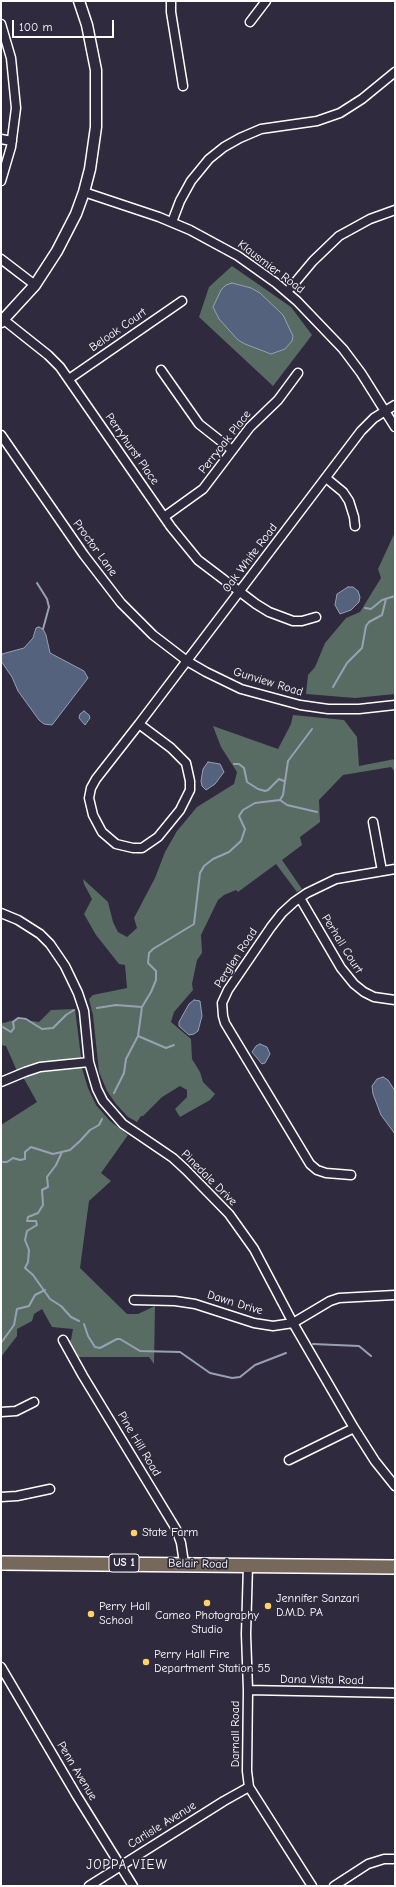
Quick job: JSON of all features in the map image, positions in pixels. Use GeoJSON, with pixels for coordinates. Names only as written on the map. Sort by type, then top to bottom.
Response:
{"type":"FeatureCollection","features":[{"type":"Feature","properties":{"kind":"highway","name":"Belair Road"},"geometry":{"type":"LineString","coordinates":[[1,1563],[184,1563],[395,1566]]}},
{"type":"Feature","properties":{"kind":"street"},"geometry":{"type":"LineString","coordinates":[[2,321],[35,285],[66,234],[84,192],[93,152],[97,101],[93,50],[79,1]]}},
{"type":"Feature","properties":{"kind":"street"},"geometry":{"type":"LineString","coordinates":[[172,1],[171,12],[183,86]]}},
{"type":"Feature","properties":{"kind":"street"},"geometry":{"type":"LineString","coordinates":[[250,22],[266,1]]}},
{"type":"Feature","properties":{"kind":"street"},"geometry":{"type":"LineString","coordinates":[[1,24],[11,58],[15,87],[15,121],[12,141],[1,181]]}},
{"type":"Feature","properties":{"kind":"street"},"geometry":{"type":"LineString","coordinates":[[172,222],[180,201],[191,181],[209,159],[224,147],[261,129],[309,123],[333,116],[354,106],[395,72]]}},
{"type":"Feature","properties":{"kind":"street"},"geometry":{"type":"LineString","coordinates":[[1,139],[12,141]]}},
{"type":"Feature","properties":{"kind":"street","name":"Klausmier Road"},"geometry":{"type":"LineString","coordinates":[[84,192],[172,222],[227,249],[287,292],[338,343],[352,360],[395,427]]}},
{"type":"Feature","properties":{"kind":"street"},"geometry":{"type":"LineString","coordinates":[[287,292],[317,257],[339,236],[370,218],[395,210]]}},
{"type":"Feature","properties":{"kind":"street"},"geometry":{"type":"LineString","coordinates":[[1,259],[35,285]]}},
{"type":"Feature","properties":{"kind":"street","name":"Beloak Court"},"geometry":{"type":"LineString","coordinates":[[69,379],[182,301]]}},
{"type":"Feature","properties":{"kind":"street","name":"Perryhurst Place"},"geometry":{"type":"LineString","coordinates":[[2,321],[55,361],[69,379],[164,518],[198,560],[256,604],[282,618],[293,621],[302,621],[316,617]]}},
{"type":"Feature","properties":{"kind":"street"},"geometry":{"type":"LineString","coordinates":[[161,370],[199,424],[232,450]]}},
{"type":"Feature","properties":{"kind":"street","name":"Perryoak Place"},"geometry":{"type":"LineString","coordinates":[[164,518],[203,489],[255,421],[278,400],[298,373]]}},
{"type":"Feature","properties":{"kind":"street","name":"Oak White Road"},"geometry":{"type":"LineString","coordinates":[[139,724],[171,748],[186,763],[190,781],[190,790],[180,810],[158,838],[142,848],[132,848],[116,844],[102,832],[93,815],[89,798],[91,788],[96,779],[240,592],[368,422],[395,405]]}},
{"type":"Feature","properties":{"kind":"street","name":"Proctor Lane"},"geometry":{"type":"LineString","coordinates":[[1,435],[84,555],[121,603],[153,635],[187,661]]}},
{"type":"Feature","properties":{"kind":"street"},"geometry":{"type":"LineString","coordinates":[[326,478],[349,500],[355,526]]}},
{"type":"Feature","properties":{"kind":"street","name":"Gunview Road"},"geometry":{"type":"LineString","coordinates":[[187,661],[224,682],[241,689],[300,706],[328,709],[359,709],[395,705]]}},
{"type":"Feature","properties":{"kind":"street"},"geometry":{"type":"LineString","coordinates":[[373,822],[382,871]]}},
{"type":"Feature","properties":{"kind":"street","name":"Perglen Road"},"geometry":{"type":"LineString","coordinates":[[351,1175],[331,1175],[313,1167],[225,1023],[222,1009],[225,996],[271,927],[287,907],[300,898],[336,879],[395,869]]}},
{"type":"Feature","properties":{"kind":"street","name":"Perhall Court"},"geometry":{"type":"LineString","coordinates":[[300,898],[341,968],[354,984],[364,992],[374,997],[395,1000]]}},
{"type":"Feature","properties":{"kind":"street","name":"Pinedale Drive"},"geometry":{"type":"LineString","coordinates":[[1,913],[18,920],[40,934],[50,944],[65,966],[78,993],[84,1011],[89,1062],[97,1089],[109,1109],[128,1127],[173,1158],[229,1214],[254,1249],[293,1323],[354,1428],[375,1461],[395,1486]]}},
{"type":"Feature","properties":{"kind":"street"},"geometry":{"type":"LineString","coordinates":[[1,1082],[40,1067],[89,1062]]}},
{"type":"Feature","properties":{"kind":"street","name":"Dawn Drive"},"geometry":{"type":"LineString","coordinates":[[134,1300],[175,1301],[194,1304],[259,1324],[273,1326],[293,1323],[330,1301],[339,1298],[395,1295]]}},
{"type":"Feature","properties":{"kind":"street","name":"Pine Hill Road"},"geometry":{"type":"LineString","coordinates":[[63,1340],[83,1376],[176,1529],[181,1543],[184,1563]]}},
{"type":"Feature","properties":{"kind":"street"},"geometry":{"type":"LineString","coordinates":[[1,1412],[16,1411],[34,1402]]}},
{"type":"Feature","properties":{"kind":"street"},"geometry":{"type":"LineString","coordinates":[[288,1460],[354,1428]]}},
{"type":"Feature","properties":{"kind":"street"},"geometry":{"type":"LineString","coordinates":[[1,1497],[17,1496],[50,1489]]}},
{"type":"Feature","properties":{"kind":"street","name":"Darnall Road"},"geometry":{"type":"LineString","coordinates":[[248,1565],[246,1634],[248,1690],[247,1764],[249,1786],[312,1886]]}},
{"type":"Feature","properties":{"kind":"street","name":"Penn Avenue"},"geometry":{"type":"LineString","coordinates":[[1,1666],[133,1886]]}},
{"type":"Feature","properties":{"kind":"street","name":"Dana Vista Road"},"geometry":{"type":"LineString","coordinates":[[248,1690],[395,1693]]}},
{"type":"Feature","properties":{"kind":"street","name":"Carlisle Avenue"},"geometry":{"type":"LineString","coordinates":[[90,1886],[249,1786]]}},
{"type":"Feature","properties":{"kind":"street"},"geometry":{"type":"LineString","coordinates":[[334,1886],[368,1864],[384,1859],[395,1859]]}},
{"type":"Feature","properties":{"kind":"green space"},"geometry":{"type":"Polygon","coordinates":[[[232,266],[291,307],[312,335],[273,386],[199,317],[209,287],[232,266]]]}},
{"type":"Feature","properties":{"kind":"green space"},"geometry":{"type":"Polygon","coordinates":[[[395,532],[395,694],[355,698],[306,694],[308,675],[315,667],[325,643],[346,618],[360,612],[381,578],[378,569],[395,532]]]}},
{"type":"Feature","properties":{"kind":"green space"},"geometry":{"type":"Polygon","coordinates":[[[293,715],[344,720],[357,737],[359,766],[395,759],[395,772],[391,767],[343,775],[319,800],[320,822],[300,837],[302,845],[282,860],[302,889],[297,892],[276,864],[238,892],[236,890],[224,895],[218,900],[201,935],[202,953],[197,960],[192,984],[193,990],[174,1012],[171,1022],[191,1039],[192,1059],[200,1072],[203,1082],[215,1094],[210,1100],[180,1117],[175,1109],[187,1097],[187,1090],[180,1086],[162,1097],[143,1116],[141,1116],[137,1122],[128,1117],[116,1104],[107,1091],[99,1072],[93,1015],[89,999],[93,995],[127,988],[125,965],[119,964],[96,935],[84,914],[92,899],[83,879],[108,902],[113,922],[118,932],[127,937],[137,928],[134,918],[155,878],[165,852],[177,831],[197,807],[234,784],[237,772],[221,747],[213,726],[278,749],[291,724],[293,715]]]}},
{"type":"Feature","properties":{"kind":"green space"},"geometry":{"type":"Polygon","coordinates":[[[75,1009],[81,1057],[30,1065],[17,1071],[6,1046],[1,1045],[1,1022],[4,1023],[17,1019],[39,1022],[51,1010],[75,1009]]]}},
{"type":"Feature","properties":{"kind":"green space"},"geometry":{"type":"Polygon","coordinates":[[[81,1065],[88,1088],[96,1105],[110,1121],[128,1135],[101,1173],[111,1181],[89,1201],[80,1268],[127,1314],[138,1314],[155,1306],[154,1364],[149,1357],[76,1357],[67,1341],[71,1340],[73,1329],[52,1327],[42,1309],[34,1314],[32,1321],[17,1329],[17,1336],[1,1357],[1,1125],[37,1102],[23,1077],[36,1072],[81,1065]]]}},
{"type":"Feature","properties":{"kind":"water"},"geometry":{"type":"Polygon","coordinates":[[[232,283],[251,288],[260,293],[283,315],[293,336],[292,341],[285,349],[271,354],[245,344],[238,340],[219,319],[213,307],[221,290],[226,285],[232,283]]]}},
{"type":"Feature","properties":{"kind":"water"},"geometry":{"type":"Polygon","coordinates":[[[348,587],[353,587],[358,591],[360,597],[359,602],[351,610],[340,614],[335,605],[337,594],[348,587]]]}},
{"type":"Feature","properties":{"kind":"water"},"geometry":{"type":"Polygon","coordinates":[[[39,627],[43,629],[46,635],[50,653],[84,671],[88,678],[52,725],[44,724],[39,720],[18,691],[12,677],[1,661],[2,654],[24,648],[33,638],[36,628],[39,627]]]}},
{"type":"Feature","properties":{"kind":"water"},"geometry":{"type":"Polygon","coordinates":[[[84,711],[90,718],[85,725],[79,718],[80,714],[84,711]]]}},
{"type":"Feature","properties":{"kind":"water"},"geometry":{"type":"Polygon","coordinates":[[[208,762],[220,764],[224,772],[215,784],[206,790],[202,786],[201,781],[203,769],[208,762]]]}},
{"type":"Feature","properties":{"kind":"water"},"geometry":{"type":"Polygon","coordinates":[[[194,1000],[200,1001],[202,1016],[198,1031],[189,1035],[179,1026],[179,1022],[189,1004],[194,1000]]]}},
{"type":"Feature","properties":{"kind":"water"},"geometry":{"type":"Polygon","coordinates":[[[260,1044],[267,1047],[270,1054],[265,1063],[262,1064],[252,1052],[256,1046],[260,1044]]]}},
{"type":"Feature","properties":{"kind":"water"},"geometry":{"type":"Polygon","coordinates":[[[383,1077],[388,1080],[395,1091],[395,1134],[381,1115],[373,1094],[372,1086],[377,1079],[383,1077]]]}},
{"type":"Feature","properties":{"kind":"waterway"},"geometry":{"type":"LineString","coordinates":[[37,583],[47,599],[49,607],[43,629]]}},
{"type":"Feature","properties":{"kind":"waterway"},"geometry":{"type":"LineString","coordinates":[[365,608],[371,609],[382,600],[395,596]]}},
{"type":"Feature","properties":{"kind":"waterway"},"geometry":{"type":"LineString","coordinates":[[333,687],[347,663],[362,648],[366,626],[369,622],[382,615],[386,599]]}},
{"type":"Feature","properties":{"kind":"waterway"},"geometry":{"type":"LineString","coordinates":[[280,800],[283,795],[288,761],[312,729]]}},
{"type":"Feature","properties":{"kind":"waterway"},"geometry":{"type":"LineString","coordinates":[[234,764],[239,764],[244,768],[247,782],[258,789],[265,791],[279,779],[284,781]]}},
{"type":"Feature","properties":{"kind":"waterway"},"geometry":{"type":"LineString","coordinates":[[114,1093],[124,1073],[126,1059],[138,1036],[142,1007],[156,980],[156,971],[148,963],[149,953],[194,924],[200,873],[204,866],[213,859],[229,852],[241,841],[245,829],[239,816],[243,810],[255,803],[280,800],[287,805],[317,812]]}},
{"type":"Feature","properties":{"kind":"waterway"},"geometry":{"type":"LineString","coordinates":[[97,1008],[116,1005],[142,1007]]}},
{"type":"Feature","properties":{"kind":"waterway"},"geometry":{"type":"LineString","coordinates":[[1,1026],[11,1032],[14,1028],[13,1022],[18,1018],[26,1019],[42,1029],[53,1028],[66,1015],[74,1010]]}},
{"type":"Feature","properties":{"kind":"waterway"},"geometry":{"type":"LineString","coordinates":[[138,1036],[166,1048],[174,1045]]}},
{"type":"Feature","properties":{"kind":"waterway"},"geometry":{"type":"LineString","coordinates":[[1,1162],[7,1162],[13,1158],[20,1160],[25,1159],[25,1152],[31,1147],[53,1154],[70,1150],[90,1130],[99,1125],[102,1119]]}},
{"type":"Feature","properties":{"kind":"waterway"},"geometry":{"type":"LineString","coordinates":[[62,1152],[56,1165],[47,1177],[48,1187],[42,1190],[43,1205],[38,1213],[28,1217],[27,1221],[36,1221],[37,1225],[27,1231],[25,1240],[29,1250],[28,1262],[25,1268],[33,1275],[50,1299],[61,1306],[71,1317],[79,1321]]}},
{"type":"Feature","properties":{"kind":"waterway"},"geometry":{"type":"LineString","coordinates":[[1,1343],[14,1325],[17,1309],[29,1306],[35,1295],[45,1290]]}},
{"type":"Feature","properties":{"kind":"waterway"},"geometry":{"type":"LineString","coordinates":[[84,1324],[88,1336],[95,1347],[100,1348],[117,1339],[120,1339],[140,1351],[180,1352],[210,1373],[232,1378],[240,1377],[255,1365],[286,1353]]}},
{"type":"Feature","properties":{"kind":"waterway"},"geometry":{"type":"LineString","coordinates":[[313,1344],[359,1346],[371,1356]]}},
{"type":"Feature","properties":{"kind":"place","name":"State Farm"},"geometry":{"type":"Point","coordinates":[134,1533]}},
{"type":"Feature","properties":{"kind":"place","name":"Cameo Photography Studio"},"geometry":{"type":"Point","coordinates":[207,1603]}},
{"type":"Feature","properties":{"kind":"place","name":"Jennifer Sanzari D.M.D. PA"},"geometry":{"type":"Point","coordinates":[268,1606]}},
{"type":"Feature","properties":{"kind":"place","name":"Perry Hall School"},"geometry":{"type":"Point","coordinates":[91,1614]}},
{"type":"Feature","properties":{"kind":"place","name":"Perry Hall Fire Department Station 55"},"geometry":{"type":"Point","coordinates":[146,1662]}},
{"type":"Feature","properties":{"kind":"district","name":"JOPPA VIEW"},"geometry":{"type":"Point","coordinates":[127,1865]}}]}
